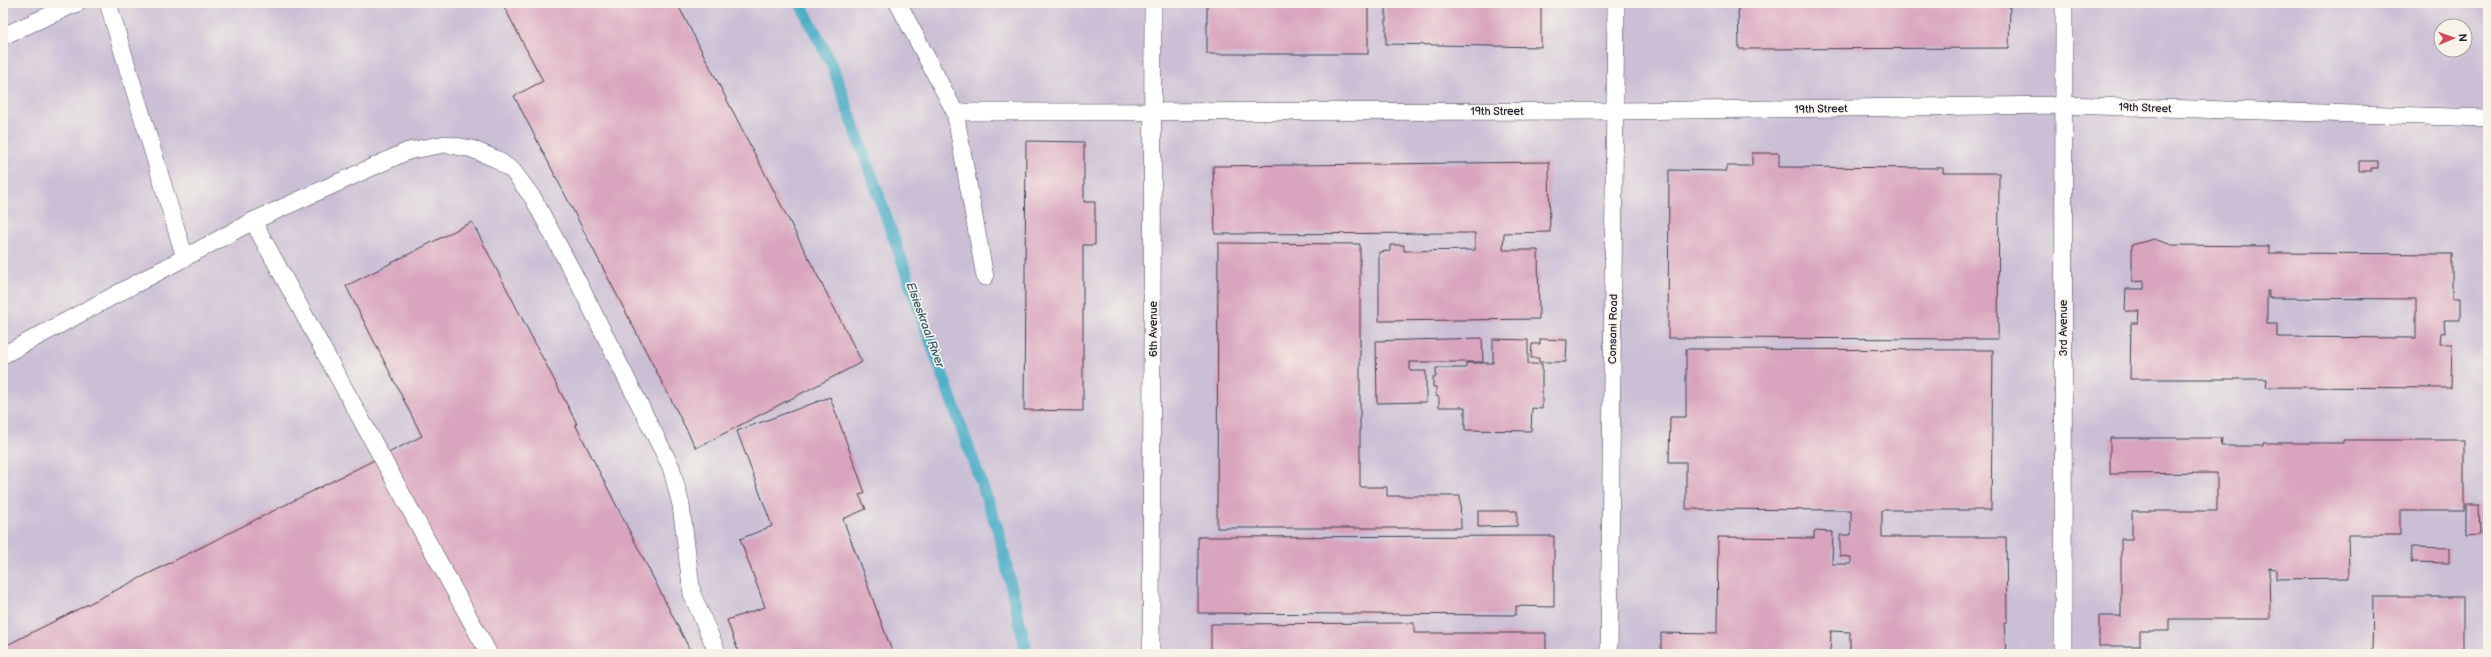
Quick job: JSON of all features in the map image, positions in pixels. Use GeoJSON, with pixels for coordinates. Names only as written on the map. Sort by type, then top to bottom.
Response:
{"type":"FeatureCollection","features":[{"type":"Feature","properties":{"kind":"lane"},"geometry":{"type":"LineString","coordinates":[[3,36],[77,3]]}},
{"type":"Feature","properties":{"kind":"lane"},"geometry":{"type":"LineString","coordinates":[[108,3],[185,258]]}},
{"type":"Feature","properties":{"kind":"lane"},"geometry":{"type":"LineString","coordinates":[[898,3],[955,112],[985,276]]}},
{"type":"Feature","properties":{"kind":"lane","name":"6th Avenue"},"geometry":{"type":"LineString","coordinates":[[1151,654],[1153,3]]}},
{"type":"Feature","properties":{"kind":"lane","name":"Consani Road"},"geometry":{"type":"LineString","coordinates":[[1609,654],[1616,3]]}},
{"type":"Feature","properties":{"kind":"lane","name":"3rd Avenue"},"geometry":{"type":"LineString","coordinates":[[2063,654],[2064,3]]}},
{"type":"Feature","properties":{"kind":"lane","name":"19th Street"},"geometry":{"type":"LineString","coordinates":[[955,112],[1616,111],[2063,105],[2488,118]]}},
{"type":"Feature","properties":{"kind":"lane"},"geometry":{"type":"LineString","coordinates":[[3,355],[253,221],[408,151],[446,144],[472,148],[496,159],[513,171],[533,198],[577,280],[671,467],[681,505],[692,594],[718,654]]}},
{"type":"Feature","properties":{"kind":"lane"},"geometry":{"type":"LineString","coordinates":[[253,221],[488,654]]}},
{"type":"Feature","properties":{"kind":"shaded area"},"geometry":{"type":"Polygon","coordinates":[[[3,3],[2488,3],[2488,654],[3,654],[3,3]]]}},
{"type":"Feature","properties":{"kind":"building"},"geometry":{"type":"Polygon","coordinates":[[[502,3],[677,3],[862,362],[696,448],[514,96],[543,81],[502,3]]]}},
{"type":"Feature","properties":{"kind":"building"},"geometry":{"type":"Polygon","coordinates":[[[1207,3],[1368,3],[1368,54],[1207,54],[1207,3]]]}},
{"type":"Feature","properties":{"kind":"building"},"geometry":{"type":"Polygon","coordinates":[[[1386,3],[1541,3],[1541,47],[1386,44],[1386,3]]]}},
{"type":"Feature","properties":{"kind":"building"},"geometry":{"type":"Polygon","coordinates":[[[1738,3],[2010,3],[2009,48],[1739,49],[1738,3]]]}},
{"type":"Feature","properties":{"kind":"building"},"geometry":{"type":"Polygon","coordinates":[[[1026,141],[1084,142],[1084,202],[1095,202],[1095,245],[1083,245],[1083,411],[1024,410],[1026,141]]]}},
{"type":"Feature","properties":{"kind":"building"},"geometry":{"type":"Polygon","coordinates":[[[1752,153],[1779,153],[1779,167],[1943,168],[1943,173],[1999,173],[1998,339],[1668,338],[1669,170],[1727,171],[1727,166],[1752,166],[1752,153]]]}},
{"type":"Feature","properties":{"kind":"building"},"geometry":{"type":"Polygon","coordinates":[[[2359,161],[2378,161],[2378,168],[2371,168],[2371,171],[2359,171],[2359,161]]]}},
{"type":"Feature","properties":{"kind":"building"},"geometry":{"type":"Polygon","coordinates":[[[1549,162],[1550,232],[1504,233],[1503,250],[1538,250],[1539,319],[1379,321],[1379,252],[1390,251],[1390,245],[1404,245],[1404,251],[1475,250],[1475,233],[1215,234],[1213,166],[1549,162]]]}},
{"type":"Feature","properties":{"kind":"building"},"geometry":{"type":"Polygon","coordinates":[[[472,222],[577,424],[575,424],[692,654],[3,654],[3,647],[422,436],[346,286],[472,222]]]}},
{"type":"Feature","properties":{"kind":"building"},"geometry":{"type":"Polygon","coordinates":[[[2154,239],[2172,245],[2269,246],[2269,253],[2452,254],[2452,299],[2460,299],[2460,320],[2444,320],[2445,332],[2441,333],[2440,344],[2452,344],[2451,388],[2266,387],[2267,379],[2130,379],[2131,323],[2138,323],[2139,311],[2125,311],[2126,289],[2144,289],[2144,281],[2132,282],[2132,245],[2154,239]],[[2267,291],[2267,324],[2277,324],[2277,337],[2416,338],[2416,299],[2269,298],[2269,291],[2267,291]]]}},
{"type":"Feature","properties":{"kind":"building"},"geometry":{"type":"Polygon","coordinates":[[[1218,243],[1360,244],[1360,487],[1387,487],[1387,496],[1460,496],[1461,528],[1217,528],[1218,243]]]}},
{"type":"Feature","properties":{"kind":"building"},"geometry":{"type":"Polygon","coordinates":[[[1482,338],[1483,362],[1410,362],[1410,371],[1426,371],[1426,402],[1377,403],[1376,341],[1482,338]]]}},
{"type":"Feature","properties":{"kind":"building"},"geometry":{"type":"Polygon","coordinates":[[[1493,339],[1528,340],[1528,364],[1542,364],[1542,409],[1532,408],[1531,431],[1465,430],[1465,407],[1439,407],[1439,397],[1436,396],[1436,387],[1433,387],[1433,377],[1436,377],[1436,368],[1466,368],[1466,363],[1493,363],[1493,339]]]}},
{"type":"Feature","properties":{"kind":"building"},"geometry":{"type":"Polygon","coordinates":[[[1540,339],[1567,340],[1566,362],[1539,362],[1539,358],[1531,358],[1532,344],[1540,344],[1540,339]]]}},
{"type":"Feature","properties":{"kind":"building"},"geometry":{"type":"Polygon","coordinates":[[[1686,349],[1993,350],[1991,510],[1882,510],[1882,537],[2006,537],[2007,623],[2004,623],[2006,654],[1850,654],[1850,632],[1831,631],[1830,654],[1661,654],[1661,633],[1717,634],[1718,537],[1814,538],[1814,531],[1833,532],[1832,564],[1851,564],[1851,557],[1840,556],[1840,535],[1851,535],[1851,510],[1686,509],[1686,462],[1669,462],[1670,417],[1686,417],[1686,349]]]}},
{"type":"Feature","properties":{"kind":"building"},"geometry":{"type":"Polygon","coordinates":[[[830,397],[865,493],[859,495],[866,509],[843,519],[893,654],[739,654],[727,620],[765,607],[740,539],[772,526],[737,431],[830,397]]]}},
{"type":"Feature","properties":{"kind":"building"},"geometry":{"type":"Polygon","coordinates":[[[2110,438],[2222,438],[2221,446],[2263,446],[2263,443],[2343,443],[2343,440],[2464,440],[2464,511],[2400,511],[2400,535],[2348,535],[2349,578],[2276,579],[2276,569],[2269,568],[2270,619],[2169,619],[2169,631],[2140,631],[2140,646],[2099,646],[2099,616],[2121,616],[2121,539],[2132,539],[2132,511],[2217,511],[2217,473],[2110,474],[2110,438]]]}},
{"type":"Feature","properties":{"kind":"building"},"geometry":{"type":"Polygon","coordinates":[[[2466,505],[2479,505],[2480,535],[2466,536],[2466,505]]]}},
{"type":"Feature","properties":{"kind":"building"},"geometry":{"type":"Polygon","coordinates":[[[1478,511],[1517,511],[1517,526],[1478,527],[1478,511]]]}},
{"type":"Feature","properties":{"kind":"building"},"geometry":{"type":"Polygon","coordinates":[[[1554,536],[1554,607],[1516,606],[1516,615],[1198,613],[1198,537],[1554,536]]]}},
{"type":"Feature","properties":{"kind":"building"},"geometry":{"type":"Polygon","coordinates":[[[2412,547],[2449,548],[2449,563],[2411,562],[2412,547]]]}},
{"type":"Feature","properties":{"kind":"building"},"geometry":{"type":"Polygon","coordinates":[[[2373,597],[2463,597],[2463,654],[2372,654],[2373,597]]]}},
{"type":"Feature","properties":{"kind":"building"},"geometry":{"type":"Polygon","coordinates":[[[1414,623],[1414,633],[1546,633],[1546,654],[1211,654],[1211,624],[1414,623]]]}},
{"type":"Feature","properties":{"kind":"waterway","name":"Elsieskraal River"},"geometry":{"type":"LineString","coordinates":[[800,3],[832,65],[998,530],[1027,654]]}}]}
